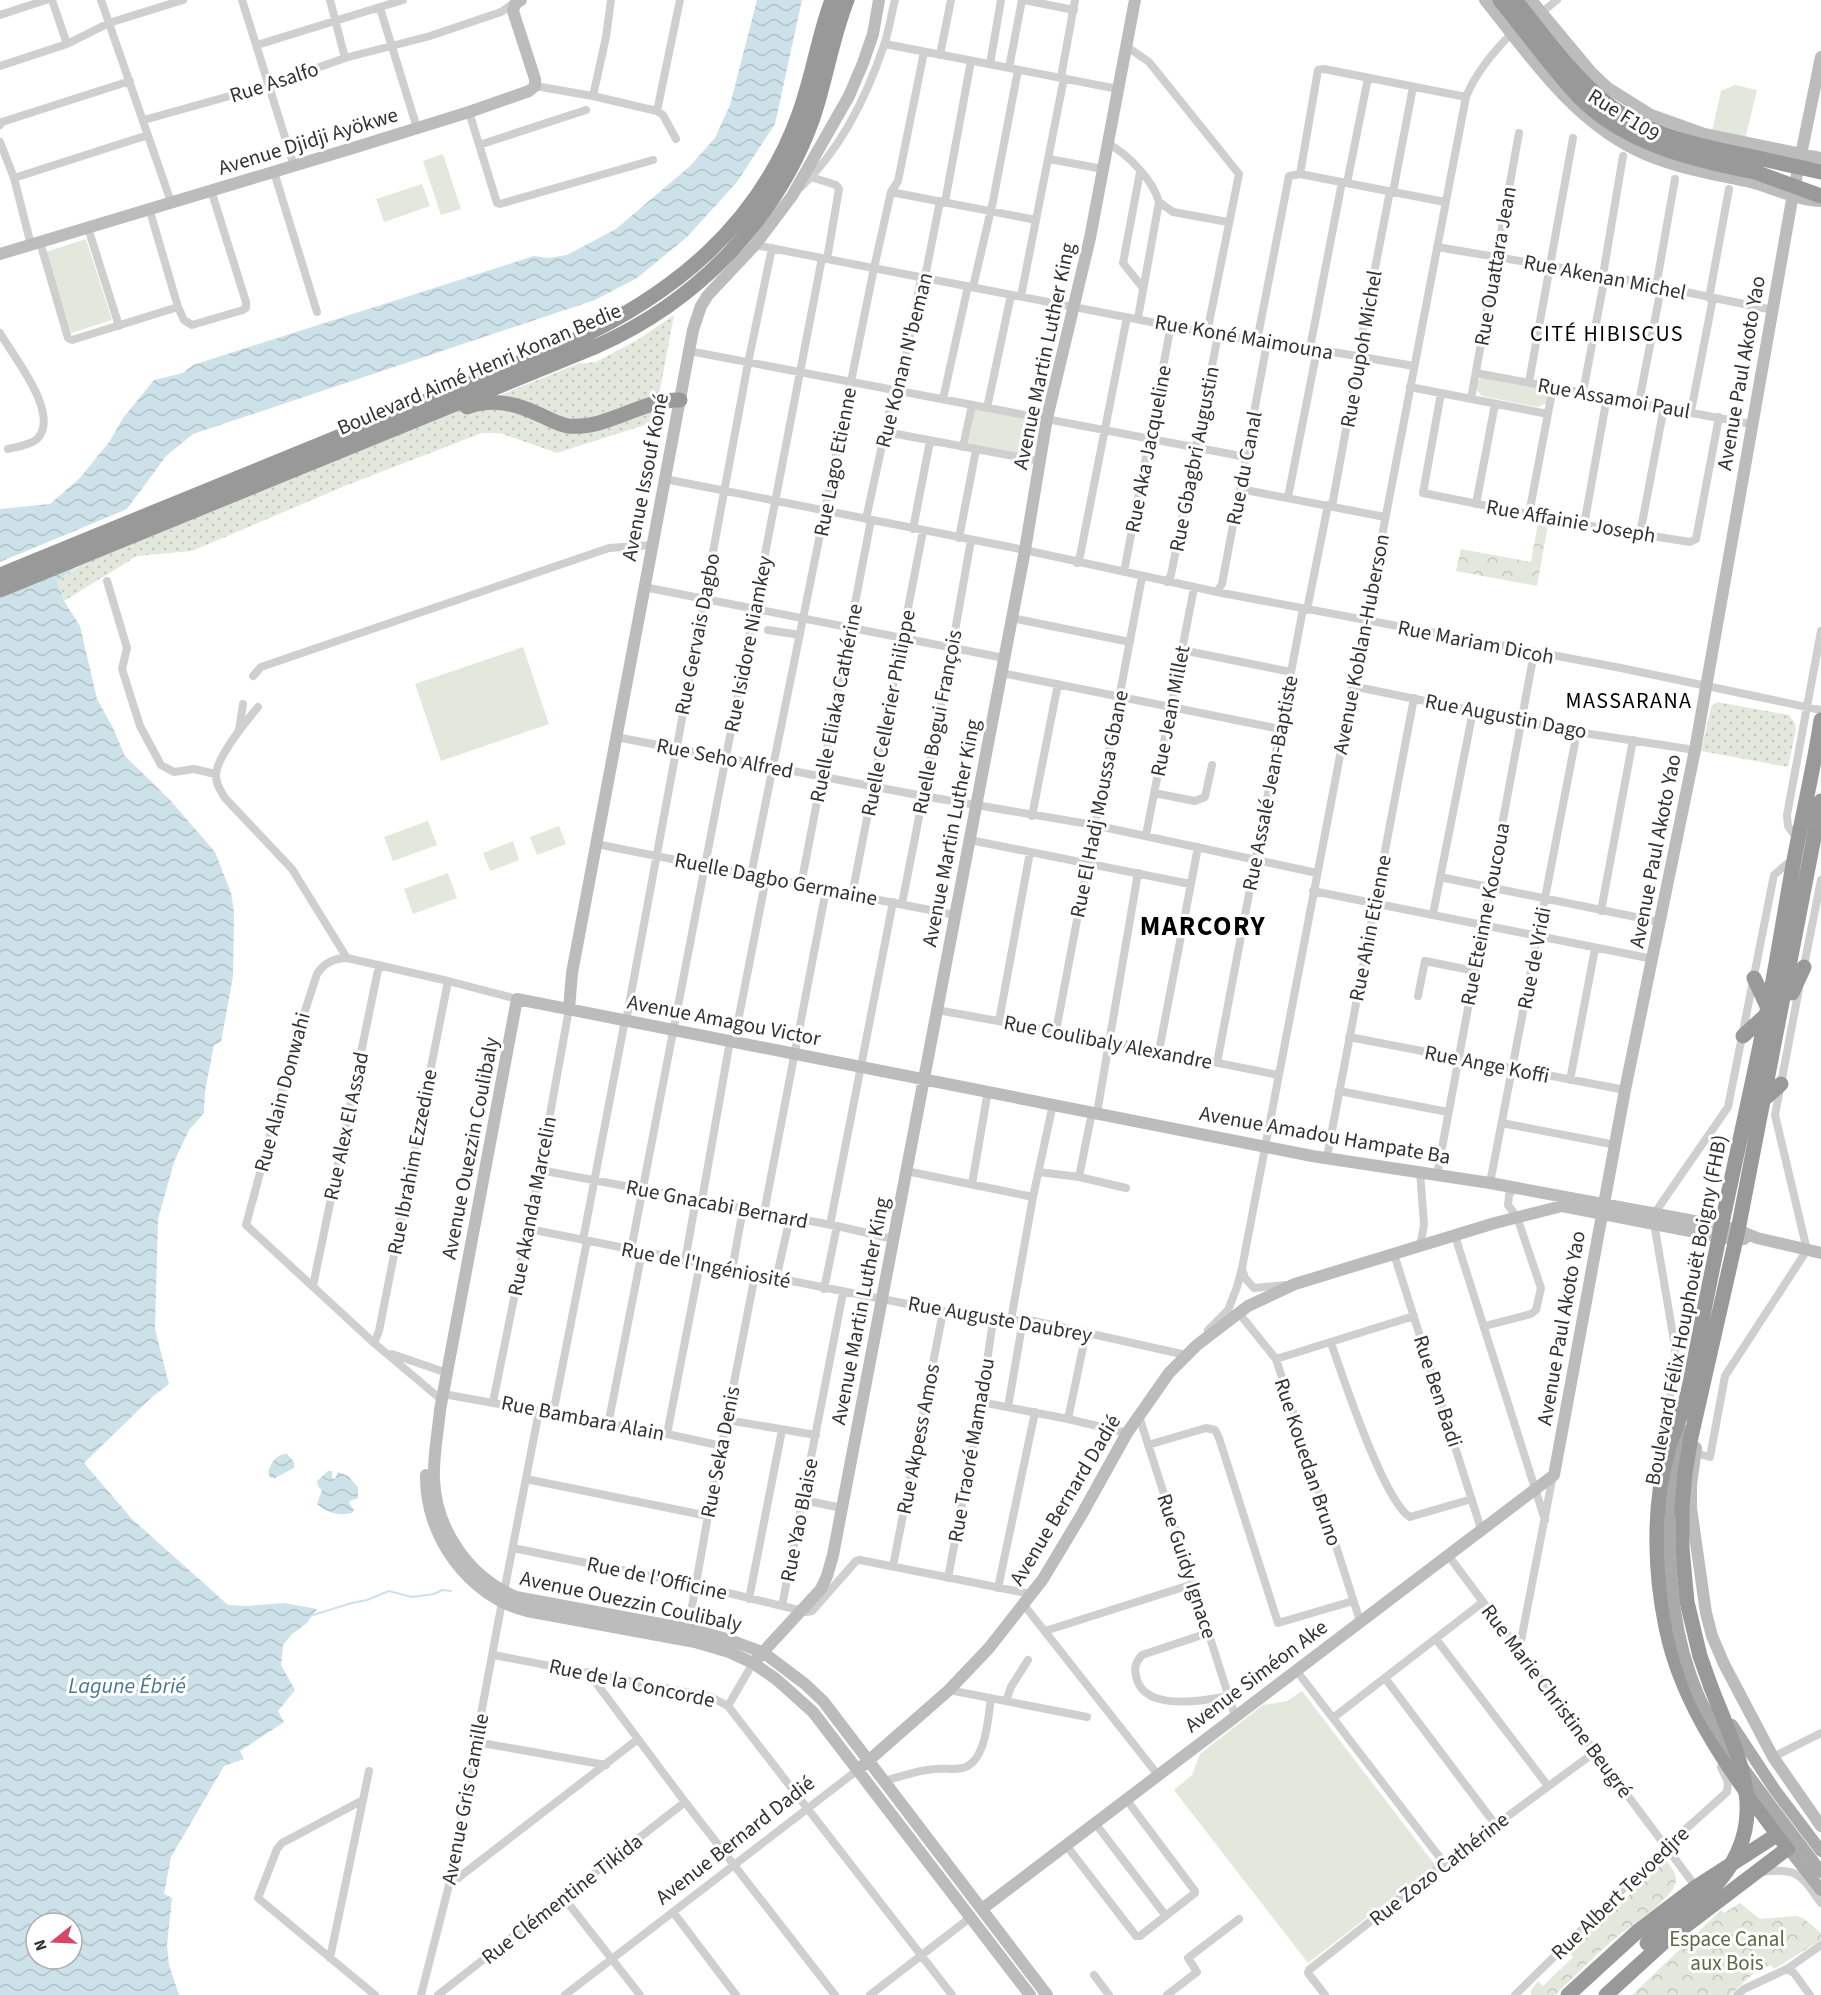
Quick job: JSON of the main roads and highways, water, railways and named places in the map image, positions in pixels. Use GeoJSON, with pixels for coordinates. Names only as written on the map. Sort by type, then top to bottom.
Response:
{"type":"FeatureCollection","features":[{"type":"Feature","properties":{"kind":"highway","name":"Boulevard Aimé Henri Konan Bedie"},"geometry":{"type":"LineString","coordinates":[[0,590],[170,512],[566,344],[626,315],[674,282],[707,254],[736,224],[779,159],[800,113],[832,0]]}},
{"type":"Feature","properties":{"kind":"highway","name":"Boulevard Aimé Henri Konan Bedie"},"geometry":{"type":"LineString","coordinates":[[0,575],[386,431],[617,337],[668,306],[701,281],[731,253],[774,195],[792,166],[813,118],[847,0]]}},
{"type":"Feature","properties":{"kind":"highway"},"geometry":{"type":"LineString","coordinates":[[1500,0],[1581,98],[1616,124],[1653,144],[1685,157],[1757,165],[1820,163]]}},
{"type":"Feature","properties":{"kind":"highway"},"geometry":{"type":"LineString","coordinates":[[1515,0],[1591,89],[1622,114],[1637,123],[1680,140],[1821,184]]}},
{"type":"Feature","properties":{"kind":"highway"},"geometry":{"type":"LineString","coordinates":[[1757,165],[1818,199]]}},
{"type":"Feature","properties":{"kind":"highway"},"geometry":{"type":"LineString","coordinates":[[386,431],[489,402],[515,404],[557,423],[577,426],[662,401],[680,400]]}},
{"type":"Feature","properties":{"kind":"highway","name":"Boulevard Félix Houphouët Boigny (FHB)"},"geometry":{"type":"LineString","coordinates":[[1592,1995],[1647,1943],[1709,1893],[1733,1862],[1743,1841],[1748,1804],[1746,1787],[1735,1748],[1711,1687],[1691,1626],[1683,1548],[1682,1507],[1691,1437],[1737,1235],[1762,1101],[1772,1013],[1795,858],[1821,720]]}},
{"type":"Feature","properties":{"kind":"highway","name":"Boulevard Félix Houphouët Boigny (FHB)"},"geometry":{"type":"LineString","coordinates":[[1788,1848],[1751,1798],[1712,1738],[1689,1694],[1672,1653],[1662,1604],[1657,1546],[1660,1477],[1686,1401],[1719,1232],[1821,801]]}},
{"type":"Feature","properties":{"kind":"highway"},"geometry":{"type":"LineString","coordinates":[[1743,1036],[1772,1013],[1786,1008],[1804,967]]}},
{"type":"Feature","properties":{"kind":"highway"},"geometry":{"type":"LineString","coordinates":[[1754,978],[1772,1013]]}},
{"type":"Feature","properties":{"kind":"highway"},"geometry":{"type":"LineString","coordinates":[[1762,1101],[1781,1084]]}},
{"type":"Feature","properties":{"kind":"highway"},"geometry":{"type":"LineString","coordinates":[[1568,1995],[1638,1931],[1696,1887],[1778,1834]]}},
{"type":"Feature","properties":{"kind":"highway"},"geometry":{"type":"LineString","coordinates":[[1606,1995],[1663,1943],[1788,1848]]}},
{"type":"Feature","properties":{"kind":"main road","name":"Boulevard Félix Houphouët Boigny (FHB)"},"geometry":{"type":"LineString","coordinates":[[1686,1401],[1676,1455],[1670,1519],[1673,1607],[1683,1653],[1698,1694],[1729,1747],[1821,1872]]}},
{"type":"Feature","properties":{"kind":"main road"},"geometry":{"type":"LineString","coordinates":[[1711,1687],[1756,1763],[1821,1851]]}},
{"type":"Feature","properties":{"kind":"main road","name":"Boulevard Félix Houphouët Boigny (FHB)"},"geometry":{"type":"LineString","coordinates":[[1788,1848],[1821,1890]]}},
{"type":"Feature","properties":{"kind":"water","name":"Lagune Ébrié"},"geometry":{"type":"Polygon","coordinates":[[[757,0],[802,0],[775,124],[737,182],[687,237],[637,278],[595,300],[193,434],[166,456],[127,509],[77,567],[57,581],[64,601],[80,626],[97,699],[125,756],[170,800],[215,852],[231,893],[234,912],[233,976],[221,1042],[214,1045],[205,1091],[204,1113],[189,1130],[174,1162],[158,1219],[155,1329],[169,1384],[152,1397],[84,1463],[132,1519],[228,1605],[284,1603],[317,1609],[306,1624],[292,1634],[283,1645],[281,1665],[295,1690],[278,1711],[284,1722],[240,1751],[244,1759],[224,1766],[171,1857],[164,1894],[172,1898],[167,1945],[169,1965],[179,1995],[0,1995],[0,509],[50,504],[80,478],[110,441],[123,418],[154,380],[183,373],[193,365],[534,256],[549,258],[567,255],[616,229],[689,167],[715,138],[730,105],[757,0]]]}},
{"type":"Feature","properties":{"kind":"water"},"geometry":{"type":"Polygon","coordinates":[[[287,1454],[294,1462],[294,1468],[275,1478],[270,1478],[268,1471],[273,1462],[280,1455],[287,1454]]]}},
{"type":"Feature","properties":{"kind":"water"},"geometry":{"type":"Polygon","coordinates":[[[328,1471],[332,1471],[332,1478],[335,1479],[338,1472],[348,1476],[358,1487],[358,1498],[349,1503],[354,1510],[352,1513],[333,1513],[317,1504],[322,1490],[317,1481],[328,1471]]]}},
{"type":"Feature","properties":{"kind":"waterway"},"geometry":{"type":"LineString","coordinates":[[313,1615],[367,1600],[389,1591],[412,1597],[434,1594],[442,1590],[451,1591]]}},
{"type":"Feature","properties":{"kind":"district","name":"CITÉ HIBISCUS"},"geometry":{"type":"Point","coordinates":[1607,333]}},
{"type":"Feature","properties":{"kind":"district","name":"MASSARANA"},"geometry":{"type":"Point","coordinates":[1629,700]}},
{"type":"Feature","properties":{"kind":"district","name":"MARCORY"},"geometry":{"type":"Point","coordinates":[1203,926]}},
{"type":"Feature","properties":{"kind":"park label","name":"Espace Canal aux Bois"},"geometry":{"type":"Point","coordinates":[1727,1951]}}]}
